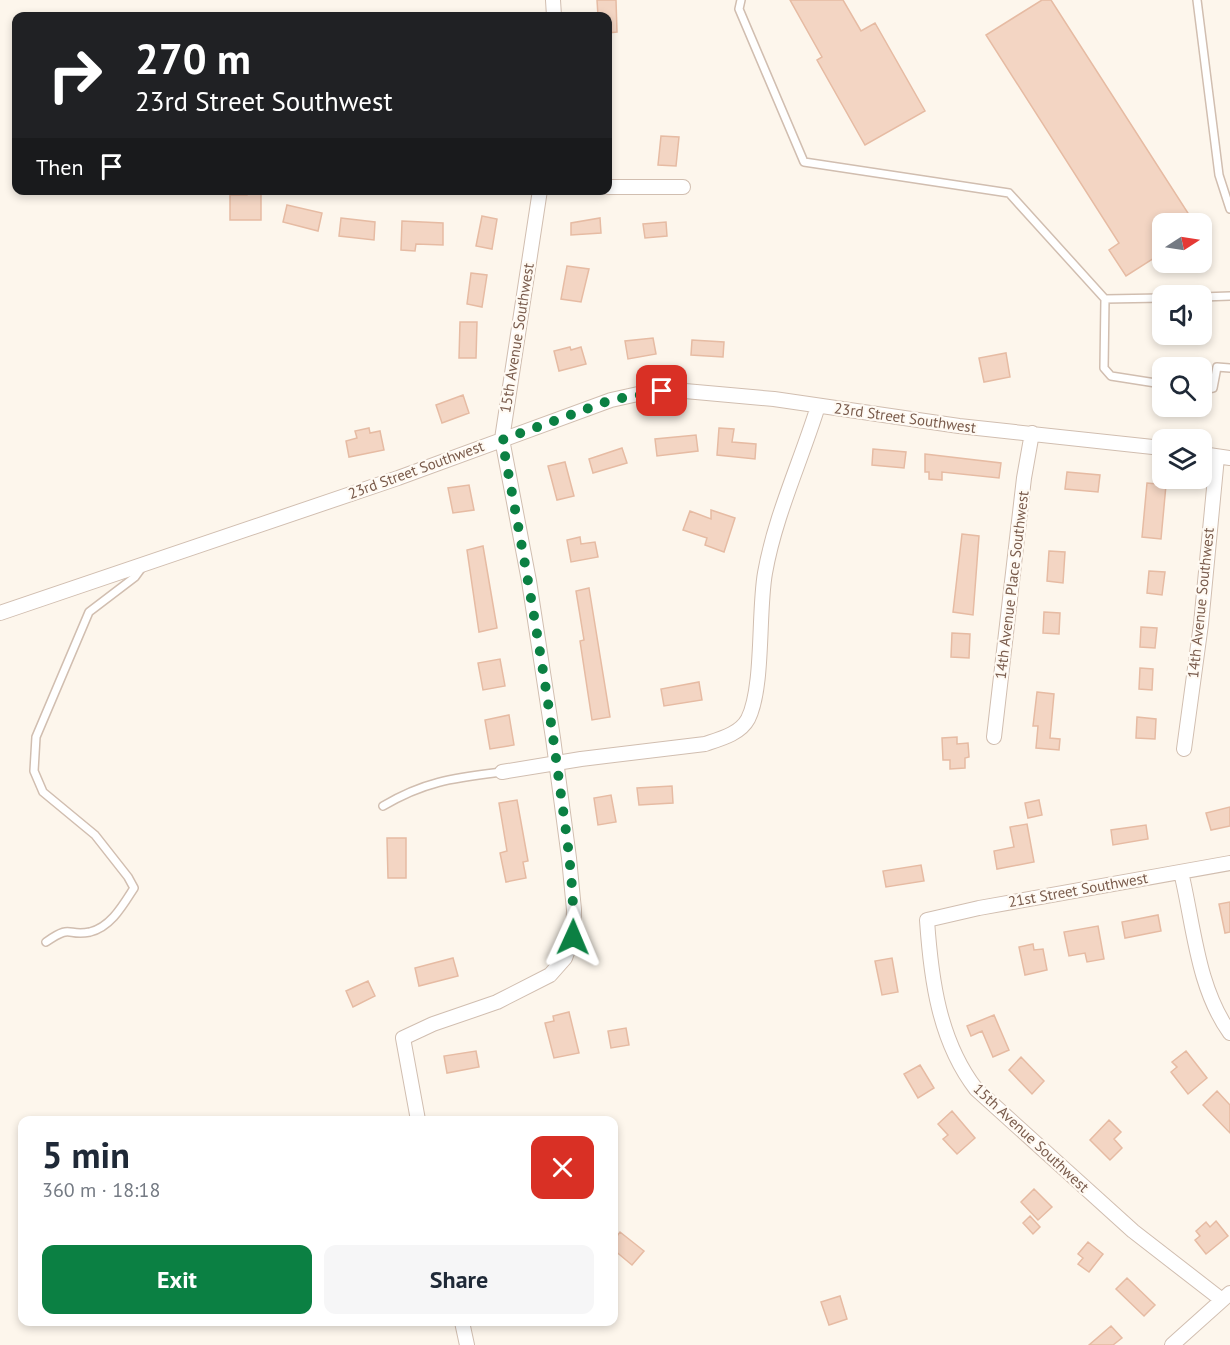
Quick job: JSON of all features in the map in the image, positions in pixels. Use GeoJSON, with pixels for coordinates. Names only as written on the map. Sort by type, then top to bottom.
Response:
{"type":"FeatureCollection","features":[{"type":"Feature","properties":{"kind":"street"},"geometry":{"type":"LineString","coordinates":[[612,187],[683,187]]}},
{"type":"Feature","properties":{"kind":"street","name":"15th Avenue Southwest"},"geometry":{"type":"LineString","coordinates":[[417,1116],[404,1038],[526,989],[558,967],[570,948],[574,910],[556,763],[529,581],[502,440],[539,195]]}},
{"type":"Feature","properties":{"kind":"street","name":"23rd Street Southwest"},"geometry":{"type":"LineString","coordinates":[[0,613],[502,440],[611,400],[647,392],[696,392],[959,426],[1152,447]]}},
{"type":"Feature","properties":{"kind":"street"},"geometry":{"type":"LineString","coordinates":[[502,772],[705,744],[721,739],[741,727],[748,719],[754,699],[760,607],[768,561],[818,406]]}},
{"type":"Feature","properties":{"kind":"street","name":"14th Avenue Place Southwest"},"geometry":{"type":"LineString","coordinates":[[994,737],[1024,478],[1032,433]]}},
{"type":"Feature","properties":{"kind":"street","name":"14th Avenue Southwest"},"geometry":{"type":"LineString","coordinates":[[1184,749],[1223,458]]}},
{"type":"Feature","properties":{"kind":"street","name":"21st Street Southwest"},"geometry":{"type":"LineString","coordinates":[[927,920],[979,908],[1230,863]]}},
{"type":"Feature","properties":{"kind":"street"},"geometry":{"type":"LineString","coordinates":[[1181,872],[1194,945],[1215,1009],[1230,1033]]}},
{"type":"Feature","properties":{"kind":"street","name":"15th Avenue Southwest"},"geometry":{"type":"LineString","coordinates":[[927,920],[929,953],[940,1014],[956,1060],[976,1089],[1133,1231],[1226,1297]]}},
{"type":"Feature","properties":{"kind":"street"},"geometry":{"type":"LineString","coordinates":[[1172,1345],[1226,1297]]}},
{"type":"Feature","properties":{"kind":"street"},"geometry":{"type":"LineString","coordinates":[[463,1326],[467,1345]]}},
{"type":"Feature","properties":{"kind":"lane"},"geometry":{"type":"LineString","coordinates":[[741,0],[739,9],[804,162],[1008,193],[1105,299],[1104,368],[1111,376],[1152,382]]}},
{"type":"Feature","properties":{"kind":"lane"},"geometry":{"type":"LineString","coordinates":[[1197,0],[1219,175],[1230,209]]}},
{"type":"Feature","properties":{"kind":"lane"},"geometry":{"type":"LineString","coordinates":[[1212,297],[1230,297]]}},
{"type":"Feature","properties":{"kind":"lane"},"geometry":{"type":"LineString","coordinates":[[1105,299],[1152,298]]}},
{"type":"Feature","properties":{"kind":"lane"},"geometry":{"type":"LineString","coordinates":[[1212,388],[1217,367],[1230,368]]}},
{"type":"Feature","properties":{"kind":"lane"},"geometry":{"type":"LineString","coordinates":[[46,942],[63,930],[89,932],[103,926],[118,912],[134,888],[95,835],[43,792],[34,771],[36,737],[89,612],[135,577],[144,564]]}},
{"type":"Feature","properties":{"kind":"lane"},"geometry":{"type":"LineString","coordinates":[[382,806],[420,787],[450,779],[502,772]]}},
{"type":"Feature","properties":{"kind":"building"},"geometry":{"type":"Polygon","coordinates":[[[597,0],[616,0],[617,32],[612,33],[612,12],[598,12],[597,0]]]}},
{"type":"Feature","properties":{"kind":"building"},"geometry":{"type":"Polygon","coordinates":[[[790,0],[843,0],[861,31],[875,23],[925,111],[865,145],[817,60],[822,57],[790,0]]]}},
{"type":"Feature","properties":{"kind":"building"},"geometry":{"type":"Polygon","coordinates":[[[1042,0],[1051,0],[1188,213],[1152,213],[1152,259],[1126,276],[1109,250],[1119,243],[986,35],[1042,0]]]}},
{"type":"Feature","properties":{"kind":"building"},"geometry":{"type":"Polygon","coordinates":[[[661,136],[679,137],[676,166],[658,165],[661,136]]]}},
{"type":"Feature","properties":{"kind":"building"},"geometry":{"type":"Polygon","coordinates":[[[230,195],[261,195],[261,220],[230,220],[230,195]]]}},
{"type":"Feature","properties":{"kind":"building"},"geometry":{"type":"Polygon","coordinates":[[[287,205],[322,213],[318,231],[283,222],[287,205]]]}},
{"type":"Feature","properties":{"kind":"building"},"geometry":{"type":"Polygon","coordinates":[[[482,216],[497,219],[492,249],[476,246],[482,216]]]}},
{"type":"Feature","properties":{"kind":"building"},"geometry":{"type":"Polygon","coordinates":[[[341,218],[375,222],[374,240],[339,236],[341,218]]]}},
{"type":"Feature","properties":{"kind":"building"},"geometry":{"type":"Polygon","coordinates":[[[600,218],[601,233],[571,235],[571,223],[600,218]]]}},
{"type":"Feature","properties":{"kind":"building"},"geometry":{"type":"Polygon","coordinates":[[[402,221],[443,223],[443,245],[416,244],[415,251],[401,250],[402,221]]]}},
{"type":"Feature","properties":{"kind":"building"},"geometry":{"type":"Polygon","coordinates":[[[666,222],[667,236],[645,238],[643,224],[666,222]]]}},
{"type":"Feature","properties":{"kind":"building"},"geometry":{"type":"Polygon","coordinates":[[[567,266],[589,269],[581,302],[561,299],[567,266]]]}},
{"type":"Feature","properties":{"kind":"building"},"geometry":{"type":"Polygon","coordinates":[[[471,273],[487,275],[482,307],[467,304],[471,273]]]}},
{"type":"Feature","properties":{"kind":"building"},"geometry":{"type":"Polygon","coordinates":[[[460,322],[477,322],[476,358],[459,358],[460,322]]]}},
{"type":"Feature","properties":{"kind":"building"},"geometry":{"type":"Polygon","coordinates":[[[653,338],[656,354],[628,359],[625,341],[653,338]]]}},
{"type":"Feature","properties":{"kind":"building"},"geometry":{"type":"Polygon","coordinates":[[[692,340],[724,342],[723,357],[691,355],[692,340]]]}},
{"type":"Feature","properties":{"kind":"building"},"geometry":{"type":"Polygon","coordinates":[[[570,347],[571,350],[581,347],[586,364],[559,371],[554,351],[570,347]]]}},
{"type":"Feature","properties":{"kind":"building"},"geometry":{"type":"Polygon","coordinates":[[[1006,353],[1010,377],[984,382],[979,358],[1006,353]]]}},
{"type":"Feature","properties":{"kind":"building"},"geometry":{"type":"Polygon","coordinates":[[[463,395],[469,413],[442,423],[436,405],[463,395]]]}},
{"type":"Feature","properties":{"kind":"building"},"geometry":{"type":"Polygon","coordinates":[[[369,428],[370,433],[380,431],[384,450],[349,457],[346,441],[357,438],[355,431],[369,428]]]}},
{"type":"Feature","properties":{"kind":"building"},"geometry":{"type":"Polygon","coordinates":[[[719,428],[734,429],[732,442],[756,444],[755,459],[717,455],[719,428]]]}},
{"type":"Feature","properties":{"kind":"building"},"geometry":{"type":"Polygon","coordinates":[[[696,435],[698,451],[657,456],[655,439],[696,435]]]}},
{"type":"Feature","properties":{"kind":"building"},"geometry":{"type":"Polygon","coordinates":[[[622,448],[627,463],[593,473],[589,459],[622,448]]]}},
{"type":"Feature","properties":{"kind":"building"},"geometry":{"type":"Polygon","coordinates":[[[873,449],[906,452],[904,468],[872,465],[873,449]]]}},
{"type":"Feature","properties":{"kind":"building"},"geometry":{"type":"Polygon","coordinates":[[[925,454],[1001,463],[999,478],[942,472],[942,480],[929,479],[929,472],[925,472],[925,454]]]}},
{"type":"Feature","properties":{"kind":"building"},"geometry":{"type":"Polygon","coordinates":[[[565,462],[574,496],[557,500],[548,466],[565,462]]]}},
{"type":"Feature","properties":{"kind":"building"},"geometry":{"type":"Polygon","coordinates":[[[1067,472],[1100,475],[1098,492],[1065,489],[1067,472]]]}},
{"type":"Feature","properties":{"kind":"building"},"geometry":{"type":"Polygon","coordinates":[[[1147,483],[1152,484],[1152,489],[1166,489],[1161,539],[1142,537],[1147,483]]]}},
{"type":"Feature","properties":{"kind":"building"},"geometry":{"type":"Polygon","coordinates":[[[469,485],[474,510],[453,513],[448,488],[469,485]]]}},
{"type":"Feature","properties":{"kind":"building"},"geometry":{"type":"Polygon","coordinates":[[[711,510],[735,518],[724,552],[705,545],[707,538],[683,530],[690,511],[711,519],[711,510]]]}},
{"type":"Feature","properties":{"kind":"building"},"geometry":{"type":"Polygon","coordinates":[[[962,534],[979,536],[973,615],[953,612],[962,534]]]}},
{"type":"Feature","properties":{"kind":"building"},"geometry":{"type":"Polygon","coordinates":[[[580,537],[581,544],[595,542],[598,557],[571,562],[567,540],[580,537]]]}},
{"type":"Feature","properties":{"kind":"building"},"geometry":{"type":"Polygon","coordinates":[[[483,546],[497,628],[479,632],[467,550],[483,546]]]}},
{"type":"Feature","properties":{"kind":"building"},"geometry":{"type":"Polygon","coordinates":[[[1049,551],[1065,552],[1063,583],[1047,581],[1049,551]]]}},
{"type":"Feature","properties":{"kind":"building"},"geometry":{"type":"Polygon","coordinates":[[[1149,571],[1165,572],[1162,595],[1147,593],[1149,571]]]}},
{"type":"Feature","properties":{"kind":"building"},"geometry":{"type":"Polygon","coordinates":[[[589,588],[610,717],[592,720],[580,641],[584,640],[576,591],[589,588]]]}},
{"type":"Feature","properties":{"kind":"building"},"geometry":{"type":"Polygon","coordinates":[[[1044,612],[1060,613],[1059,634],[1043,633],[1044,612]]]}},
{"type":"Feature","properties":{"kind":"building"},"geometry":{"type":"Polygon","coordinates":[[[1141,627],[1157,628],[1155,648],[1140,647],[1141,627]]]}},
{"type":"Feature","properties":{"kind":"building"},"geometry":{"type":"Polygon","coordinates":[[[952,633],[970,634],[969,658],[951,657],[952,633]]]}},
{"type":"Feature","properties":{"kind":"building"},"geometry":{"type":"Polygon","coordinates":[[[500,659],[505,686],[483,690],[478,663],[500,659]]]}},
{"type":"Feature","properties":{"kind":"building"},"geometry":{"type":"Polygon","coordinates":[[[1140,668],[1153,669],[1152,690],[1139,689],[1140,668]]]}},
{"type":"Feature","properties":{"kind":"building"},"geometry":{"type":"Polygon","coordinates":[[[699,682],[702,700],[664,706],[661,689],[699,682]]]}},
{"type":"Feature","properties":{"kind":"building"},"geometry":{"type":"Polygon","coordinates":[[[1037,692],[1054,694],[1050,738],[1060,739],[1059,750],[1036,748],[1038,726],[1033,726],[1037,692]]]}},
{"type":"Feature","properties":{"kind":"building"},"geometry":{"type":"Polygon","coordinates":[[[509,715],[514,745],[490,749],[485,720],[509,715]]]}},
{"type":"Feature","properties":{"kind":"building"},"geometry":{"type":"Polygon","coordinates":[[[1137,717],[1156,719],[1155,739],[1136,738],[1137,717]]]}},
{"type":"Feature","properties":{"kind":"building"},"geometry":{"type":"Polygon","coordinates":[[[957,737],[957,744],[968,743],[969,757],[965,758],[965,768],[950,769],[950,760],[943,760],[942,738],[957,737]]]}},
{"type":"Feature","properties":{"kind":"building"},"geometry":{"type":"Polygon","coordinates":[[[672,786],[673,803],[639,805],[637,788],[672,786]]]}},
{"type":"Feature","properties":{"kind":"building"},"geometry":{"type":"Polygon","coordinates":[[[611,795],[616,822],[598,825],[594,798],[611,795]]]}},
{"type":"Feature","properties":{"kind":"building"},"geometry":{"type":"Polygon","coordinates":[[[517,800],[528,861],[523,862],[526,878],[506,882],[500,853],[507,851],[499,803],[517,800]]]}},
{"type":"Feature","properties":{"kind":"building"},"geometry":{"type":"Polygon","coordinates":[[[1039,800],[1042,815],[1028,818],[1025,803],[1039,800]]]}},
{"type":"Feature","properties":{"kind":"building"},"geometry":{"type":"Polygon","coordinates":[[[1230,807],[1230,826],[1211,830],[1206,813],[1230,807]]]}},
{"type":"Feature","properties":{"kind":"building"},"geometry":{"type":"Polygon","coordinates":[[[1027,824],[1034,862],[997,869],[994,851],[1014,847],[1010,827],[1027,824]]]}},
{"type":"Feature","properties":{"kind":"building"},"geometry":{"type":"Polygon","coordinates":[[[1146,825],[1148,839],[1113,845],[1111,830],[1146,825]]]}},
{"type":"Feature","properties":{"kind":"building"},"geometry":{"type":"Polygon","coordinates":[[[387,838],[406,838],[406,878],[388,878],[387,838]]]}},
{"type":"Feature","properties":{"kind":"building"},"geometry":{"type":"Polygon","coordinates":[[[921,865],[924,881],[886,887],[883,871],[921,865]]]}},
{"type":"Feature","properties":{"kind":"building"},"geometry":{"type":"Polygon","coordinates":[[[1230,902],[1230,932],[1225,933],[1219,904],[1230,902]]]}},
{"type":"Feature","properties":{"kind":"building"},"geometry":{"type":"Polygon","coordinates":[[[1158,915],[1161,931],[1125,938],[1122,922],[1158,915]]]}},
{"type":"Feature","properties":{"kind":"building"},"geometry":{"type":"Polygon","coordinates":[[[1098,926],[1104,959],[1087,962],[1085,953],[1069,956],[1064,932],[1098,926]]]}},
{"type":"Feature","properties":{"kind":"building"},"geometry":{"type":"Polygon","coordinates":[[[1033,944],[1034,950],[1043,949],[1047,970],[1025,975],[1019,947],[1033,944]]]}},
{"type":"Feature","properties":{"kind":"building"},"geometry":{"type":"Polygon","coordinates":[[[453,958],[458,976],[419,986],[415,968],[453,958]]]}},
{"type":"Feature","properties":{"kind":"building"},"geometry":{"type":"Polygon","coordinates":[[[892,958],[898,992],[882,995],[875,961],[892,958]]]}},
{"type":"Feature","properties":{"kind":"building"},"geometry":{"type":"Polygon","coordinates":[[[368,981],[375,996],[353,1007],[346,991],[368,981]]]}},
{"type":"Feature","properties":{"kind":"building"},"geometry":{"type":"Polygon","coordinates":[[[569,1012],[579,1053],[554,1058],[545,1023],[554,1021],[553,1016],[569,1012]]]}},
{"type":"Feature","properties":{"kind":"building"},"geometry":{"type":"Polygon","coordinates":[[[994,1015],[1009,1050],[993,1057],[982,1031],[971,1036],[967,1026],[994,1015]]]}},
{"type":"Feature","properties":{"kind":"building"},"geometry":{"type":"Polygon","coordinates":[[[626,1028],[629,1045],[611,1048],[608,1031],[626,1028]]]}},
{"type":"Feature","properties":{"kind":"building"},"geometry":{"type":"Polygon","coordinates":[[[476,1051],[479,1067],[447,1073],[444,1056],[476,1051]]]}},
{"type":"Feature","properties":{"kind":"building"},"geometry":{"type":"Polygon","coordinates":[[[1186,1051],[1207,1078],[1188,1094],[1171,1072],[1177,1067],[1172,1062],[1186,1051]]]}},
{"type":"Feature","properties":{"kind":"building"},"geometry":{"type":"Polygon","coordinates":[[[1021,1057],[1044,1081],[1032,1094],[1009,1070],[1021,1057]]]}},
{"type":"Feature","properties":{"kind":"building"},"geometry":{"type":"Polygon","coordinates":[[[920,1065],[934,1088],[918,1098],[904,1074],[920,1065]]]}},
{"type":"Feature","properties":{"kind":"building"},"geometry":{"type":"Polygon","coordinates":[[[1217,1091],[1230,1105],[1230,1133],[1203,1105],[1217,1091]]]}},
{"type":"Feature","properties":{"kind":"building"},"geometry":{"type":"Polygon","coordinates":[[[952,1111],[975,1138],[957,1154],[943,1139],[948,1135],[938,1124],[952,1111]]]}},
{"type":"Feature","properties":{"kind":"building"},"geometry":{"type":"Polygon","coordinates":[[[1109,1120],[1121,1132],[1114,1139],[1122,1148],[1110,1160],[1090,1140],[1109,1120]]]}},
{"type":"Feature","properties":{"kind":"building"},"geometry":{"type":"Polygon","coordinates":[[[1034,1189],[1052,1207],[1038,1220],[1021,1202],[1034,1189]]]}},
{"type":"Feature","properties":{"kind":"building"},"geometry":{"type":"Polygon","coordinates":[[[1030,1216],[1040,1227],[1033,1234],[1023,1223],[1030,1216]]]}},
{"type":"Feature","properties":{"kind":"building"},"geometry":{"type":"Polygon","coordinates":[[[1216,1221],[1228,1236],[1206,1254],[1195,1240],[1200,1236],[1196,1231],[1206,1222],[1210,1227],[1216,1221]]]}},
{"type":"Feature","properties":{"kind":"building"},"geometry":{"type":"Polygon","coordinates":[[[620,1232],[644,1251],[632,1265],[618,1253],[620,1232]]]}},
{"type":"Feature","properties":{"kind":"building"},"geometry":{"type":"Polygon","coordinates":[[[1088,1242],[1103,1254],[1089,1272],[1078,1264],[1083,1258],[1078,1254],[1088,1242]]]}},
{"type":"Feature","properties":{"kind":"building"},"geometry":{"type":"Polygon","coordinates":[[[1127,1278],[1155,1305],[1144,1316],[1116,1289],[1127,1278]]]}},
{"type":"Feature","properties":{"kind":"building"},"geometry":{"type":"Polygon","coordinates":[[[840,1296],[847,1319],[829,1325],[821,1302],[840,1296]]]}},
{"type":"Feature","properties":{"kind":"building"},"geometry":{"type":"Polygon","coordinates":[[[1111,1326],[1122,1338],[1113,1345],[1089,1345],[1111,1326]]]}},
{"type":"Feature","properties":{"kind":"route"},"geometry":{"type":"LineString","coordinates":[[573,937],[574,910],[571,875],[553,738],[529,581],[502,440],[611,400],[662,391]]}}]}
